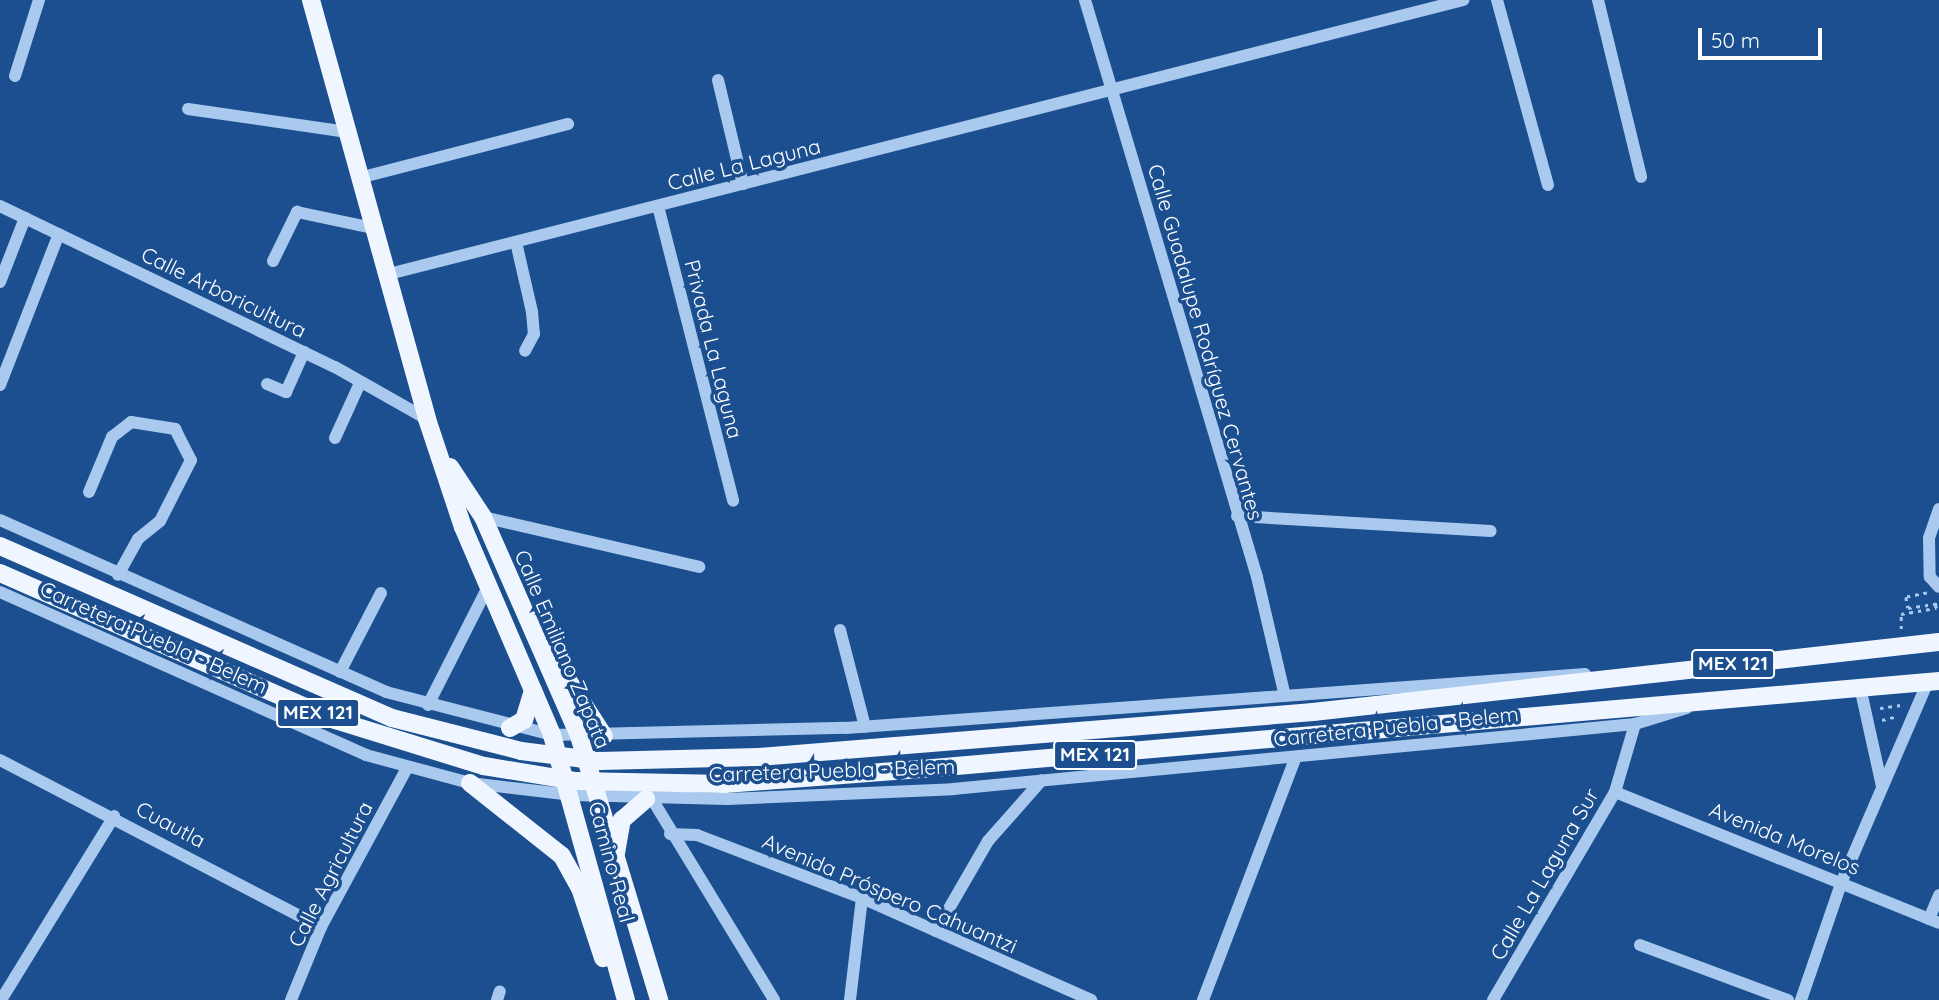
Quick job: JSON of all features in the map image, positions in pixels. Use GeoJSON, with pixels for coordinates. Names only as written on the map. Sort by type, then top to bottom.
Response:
{"type":"FeatureCollection","features":[{"type":"Feature","properties":{"kind":"main road","name":"Calle Emiliano Zapata"},"geometry":{"type":"LineString","coordinates":[[311,0],[427,419],[489,585],[552,736]]}},
{"type":"Feature","properties":{"kind":"main road","name":"Calle Emiliano Zapata"},"geometry":{"type":"LineString","coordinates":[[437,447],[483,517],[579,736],[659,1000]]}},
{"type":"Feature","properties":{"kind":"main road","name":"Carretera Puebla - Belem"},"geometry":{"type":"LineString","coordinates":[[0,546],[393,718],[521,751],[600,761],[693,761],[907,746],[1527,690],[1939,642]]}},
{"type":"Feature","properties":{"kind":"main road","name":"Carretera Puebla - Belem"},"geometry":{"type":"LineString","coordinates":[[0,573],[335,720],[484,766],[576,781],[725,784],[1700,704],[1934,681]]}},
{"type":"Feature","properties":{"kind":"main road"},"geometry":{"type":"LineString","coordinates":[[532,628],[604,736]]}},
{"type":"Feature","properties":{"kind":"main road"},"geometry":{"type":"LineString","coordinates":[[510,728],[532,706],[533,686]]}},
{"type":"Feature","properties":{"kind":"main road","name":"Camino Real"},"geometry":{"type":"LineString","coordinates":[[552,736],[572,795],[625,1000]]}},
{"type":"Feature","properties":{"kind":"main road"},"geometry":{"type":"LineString","coordinates":[[470,783],[562,856],[580,888],[616,1000]]}},
{"type":"Feature","properties":{"kind":"main road"},"geometry":{"type":"LineString","coordinates":[[617,863],[622,820],[649,799]]}},
{"type":"Feature","properties":{"kind":"street"},"geometry":{"type":"LineString","coordinates":[[15,76],[39,0]]}},
{"type":"Feature","properties":{"kind":"street","name":"Calle Guadalupe Rodríguez Cervantes"},"geometry":{"type":"LineString","coordinates":[[1085,0],[1237,516],[1285,696]]}},
{"type":"Feature","properties":{"kind":"street","name":"Calle La Laguna"},"geometry":{"type":"LineString","coordinates":[[385,275],[1112,90],[1431,4],[1463,0]]}},
{"type":"Feature","properties":{"kind":"street"},"geometry":{"type":"LineString","coordinates":[[1497,0],[1548,185]]}},
{"type":"Feature","properties":{"kind":"street"},"geometry":{"type":"LineString","coordinates":[[1598,0],[1640,177]]}},
{"type":"Feature","properties":{"kind":"street"},"geometry":{"type":"LineString","coordinates":[[718,80],[743,184]]}},
{"type":"Feature","properties":{"kind":"street"},"geometry":{"type":"LineString","coordinates":[[188,109],[347,132]]}},
{"type":"Feature","properties":{"kind":"street"},"geometry":{"type":"LineString","coordinates":[[359,178],[568,124]]}},
{"type":"Feature","properties":{"kind":"street","name":"Calle Arboricultura"},"geometry":{"type":"LineString","coordinates":[[0,206],[304,352],[359,385],[427,419]]}},
{"type":"Feature","properties":{"kind":"street","name":"Privada La Laguna"},"geometry":{"type":"LineString","coordinates":[[658,206],[733,501]]}},
{"type":"Feature","properties":{"kind":"street"},"geometry":{"type":"LineString","coordinates":[[273,261],[297,212],[373,228]]}},
{"type":"Feature","properties":{"kind":"street"},"geometry":{"type":"LineString","coordinates":[[0,282],[25,218]]}},
{"type":"Feature","properties":{"kind":"street"},"geometry":{"type":"LineString","coordinates":[[0,385],[59,234]]}},
{"type":"Feature","properties":{"kind":"street"},"geometry":{"type":"LineString","coordinates":[[516,242],[533,312],[534,334],[525,351]]}},
{"type":"Feature","properties":{"kind":"street"},"geometry":{"type":"LineString","coordinates":[[267,384],[286,392],[304,352]]}},
{"type":"Feature","properties":{"kind":"street"},"geometry":{"type":"LineString","coordinates":[[335,438],[359,385]]}},
{"type":"Feature","properties":{"kind":"street"},"geometry":{"type":"LineString","coordinates":[[89,492],[112,437],[131,422],[176,429],[191,460],[160,521],[138,540],[118,575]]}},
{"type":"Feature","properties":{"kind":"street"},"geometry":{"type":"LineString","coordinates":[[1939,509],[1929,538],[1930,577],[1939,587]]}},
{"type":"Feature","properties":{"kind":"street"},"geometry":{"type":"LineString","coordinates":[[1237,516],[1491,531]]}},
{"type":"Feature","properties":{"kind":"street"},"geometry":{"type":"LineString","coordinates":[[483,517],[699,566]]}},
{"type":"Feature","properties":{"kind":"street","name":"Carretera Puebla - Belem"},"geometry":{"type":"LineString","coordinates":[[0,520],[118,575],[341,672],[428,705],[510,728],[552,736],[865,727],[1285,696],[1683,671]]}},
{"type":"Feature","properties":{"kind":"street"},"geometry":{"type":"LineString","coordinates":[[428,705],[489,585]]}},
{"type":"Feature","properties":{"kind":"street","name":"Carretera Puebla - Belem"},"geometry":{"type":"LineString","coordinates":[[0,592],[301,729],[407,768],[470,783],[572,795],[649,799],[1042,780],[1295,760],[1635,724],[1700,704]]}},
{"type":"Feature","properties":{"kind":"street"},"geometry":{"type":"LineString","coordinates":[[341,672],[381,593]]}},
{"type":"Feature","properties":{"kind":"street"},"geometry":{"type":"LineString","coordinates":[[840,630],[865,727]]}},
{"type":"Feature","properties":{"kind":"street"},"geometry":{"type":"LineString","coordinates":[[1801,1000],[1842,881],[1882,786],[1934,681]]}},
{"type":"Feature","properties":{"kind":"street"},"geometry":{"type":"LineString","coordinates":[[1860,687],[1882,786]]}},
{"type":"Feature","properties":{"kind":"street","name":"Calle La Laguna Sur"},"geometry":{"type":"LineString","coordinates":[[1493,1000],[1615,792],[1635,724]]}},
{"type":"Feature","properties":{"kind":"street","name":"Cuautla"},"geometry":{"type":"LineString","coordinates":[[0,760],[114,816],[321,927]]}},
{"type":"Feature","properties":{"kind":"street"},"geometry":{"type":"LineString","coordinates":[[1203,1000],[1295,760]]}},
{"type":"Feature","properties":{"kind":"street","name":"Calle Agricultura"},"geometry":{"type":"LineString","coordinates":[[290,1000],[321,927],[407,768]]}},
{"type":"Feature","properties":{"kind":"street"},"geometry":{"type":"LineString","coordinates":[[936,932],[988,841],[1042,780]]}},
{"type":"Feature","properties":{"kind":"street","name":"Avenida Morelos"},"geometry":{"type":"LineString","coordinates":[[1615,792],[1842,881],[1934,921]]}},
{"type":"Feature","properties":{"kind":"street"},"geometry":{"type":"LineString","coordinates":[[649,799],[774,1000]]}},
{"type":"Feature","properties":{"kind":"street"},"geometry":{"type":"LineString","coordinates":[[1,1000],[114,816]]}},
{"type":"Feature","properties":{"kind":"street","name":"Avenida Próspero Cahuantzi"},"geometry":{"type":"LineString","coordinates":[[670,834],[697,835],[862,898],[1091,1000]]}},
{"type":"Feature","properties":{"kind":"street"},"geometry":{"type":"LineString","coordinates":[[1934,921],[1939,895]]}},
{"type":"Feature","properties":{"kind":"street"},"geometry":{"type":"LineString","coordinates":[[850,1000],[862,898]]}},
{"type":"Feature","properties":{"kind":"street"},"geometry":{"type":"LineString","coordinates":[[1640,945],[1788,1000]]}},
{"type":"Feature","properties":{"kind":"path"},"geometry":{"type":"LineString","coordinates":[[1908,608],[1939,603]]}}]}
